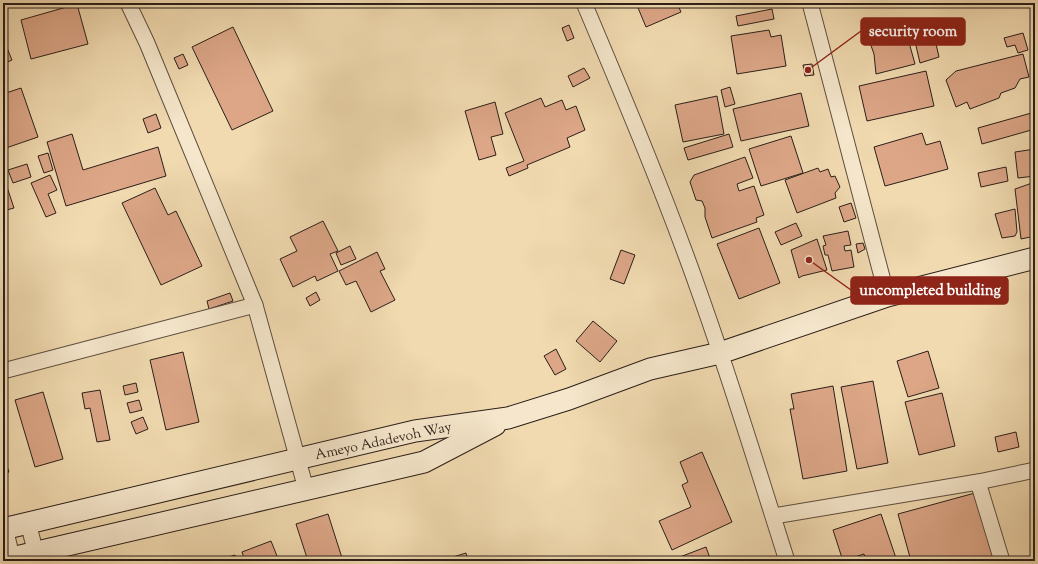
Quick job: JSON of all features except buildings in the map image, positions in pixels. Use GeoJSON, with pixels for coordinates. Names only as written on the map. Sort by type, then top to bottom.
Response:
{"type":"FeatureCollection","features":[{"type":"Feature","properties":{"kind":"street"},"geometry":{"type":"LineString","coordinates":[[128,3],[147,43],[255,305],[306,489]]}},
{"type":"Feature","properties":{"kind":"street"},"geometry":{"type":"LineString","coordinates":[[584,3],[650,159],[701,297],[774,516],[786,561]]}},
{"type":"Feature","properties":{"kind":"street"},"geometry":{"type":"LineString","coordinates":[[810,3],[887,296]]}},
{"type":"Feature","properties":{"kind":"street"},"geometry":{"type":"LineString","coordinates":[[508,418],[569,399],[650,369],[720,353],[887,296],[1035,258]]}},
{"type":"Feature","properties":{"kind":"street"},"geometry":{"type":"LineString","coordinates":[[3,370],[255,305]]}},
{"type":"Feature","properties":{"kind":"street","name":"Ameyo Adadevoh Way"},"geometry":{"type":"LineString","coordinates":[[4,528],[415,431],[508,418]]}},
{"type":"Feature","properties":{"kind":"street","name":"Ameyo Adadevoh Way"},"geometry":{"type":"LineString","coordinates":[[9,560],[37,557],[98,538],[424,462],[508,418]]}},
{"type":"Feature","properties":{"kind":"street"},"geometry":{"type":"LineString","coordinates":[[774,516],[978,482],[1035,470]]}},
{"type":"Feature","properties":{"kind":"street"},"geometry":{"type":"LineString","coordinates":[[978,482],[1002,561]]}},
{"type":"Feature","properties":{"kind":"street"},"geometry":{"type":"LineString","coordinates":[[28,523],[37,557]]}},
{"type":"Feature","properties":{"kind":"street"},"geometry":{"type":"LineString","coordinates":[[4,528],[9,560]]}},
{"type":"Feature","properties":{"kind":"street"},"geometry":{"type":"LineString","coordinates":[[72,561],[98,538]]}},
{"type":"Feature","properties":{"kind":"place","name":"security room"},"geometry":{"type":"Point","coordinates":[808,70]}},
{"type":"Feature","properties":{"kind":"place","name":"uncompleted building"},"geometry":{"type":"Point","coordinates":[809,260]}}]}
